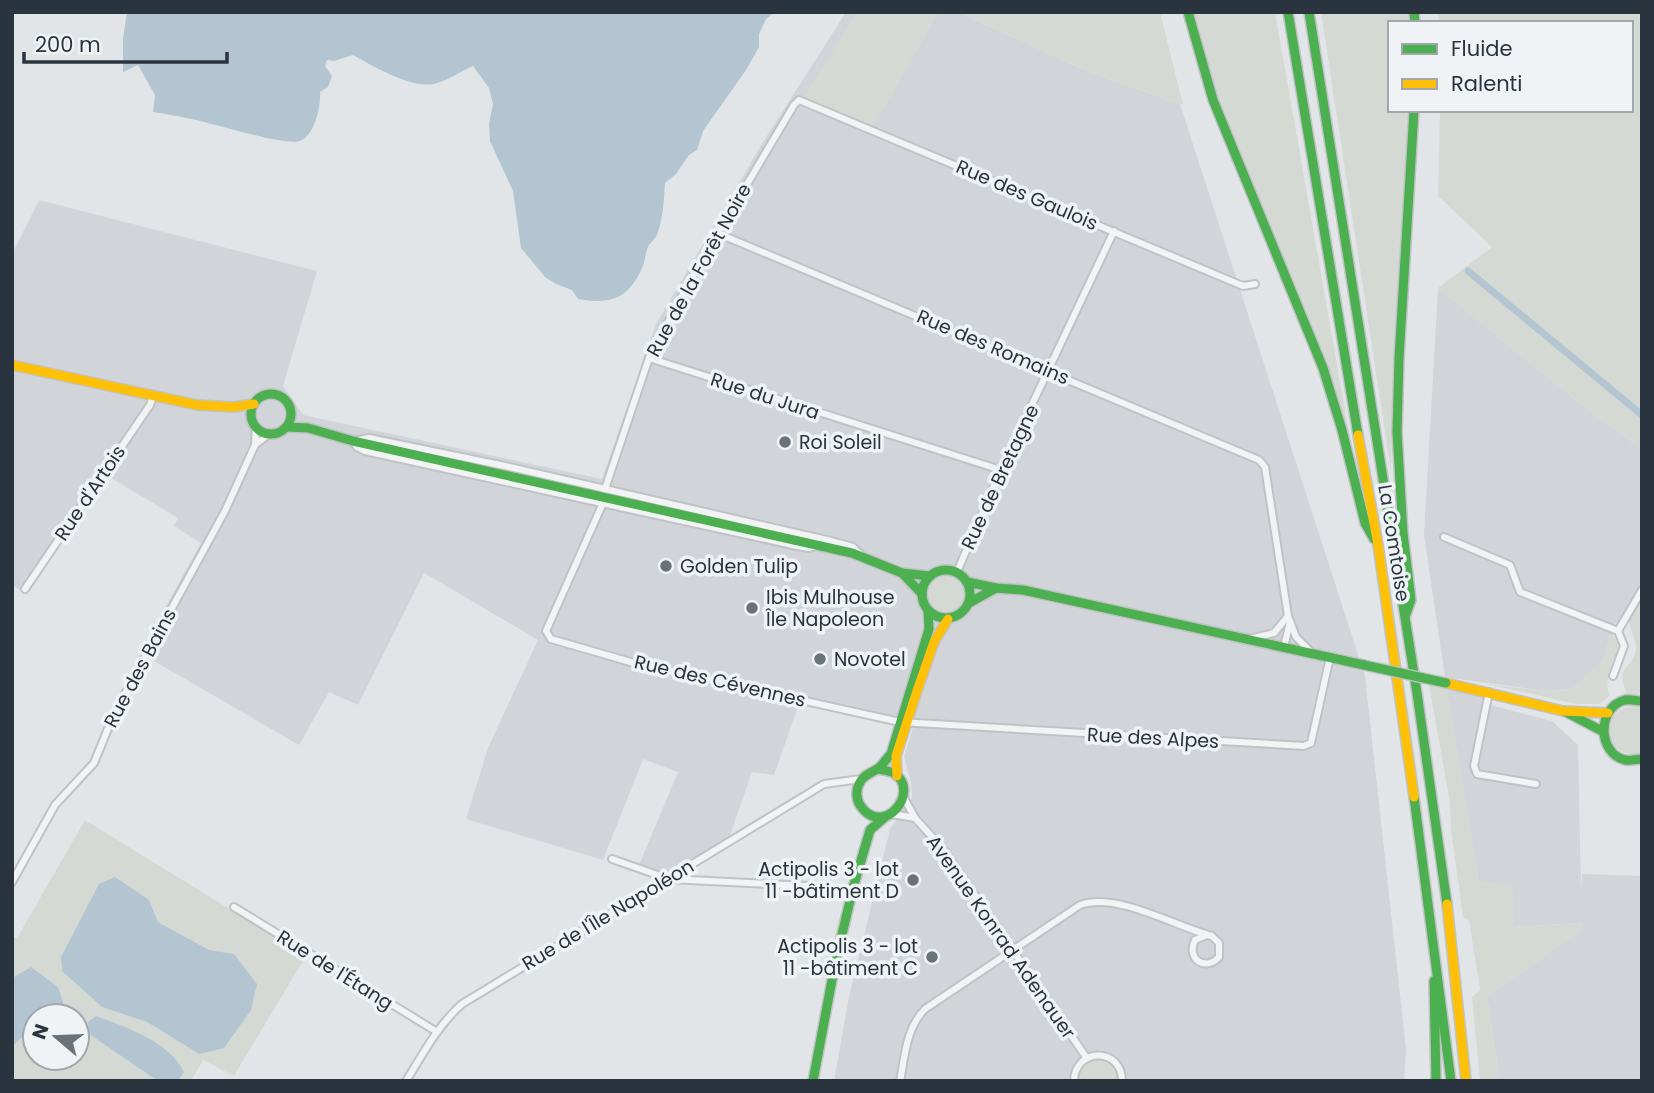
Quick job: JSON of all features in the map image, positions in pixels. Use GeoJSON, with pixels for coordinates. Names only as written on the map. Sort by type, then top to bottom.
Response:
{"type":"FeatureCollection","features":[{"type":"Feature","properties":{"kind":"main road"},"geometry":{"type":"LineString","coordinates":[[1188,12],[1213,100],[1323,368],[1342,430],[1365,523],[1378,545]]}},
{"type":"Feature","properties":{"kind":"main road","name":"La Comtoise"},"geometry":{"type":"LineString","coordinates":[[1288,12],[1339,328],[1378,545],[1451,1081]]}},
{"type":"Feature","properties":{"kind":"main road","name":"La Comtoise"},"geometry":{"type":"LineString","coordinates":[[1309,12],[1405,617],[1447,905],[1468,1081]]}},
{"type":"Feature","properties":{"kind":"main road"},"geometry":{"type":"LineString","coordinates":[[1405,617],[1411,600],[1399,477],[1397,392],[1414,112]]}},
{"type":"Feature","properties":{"kind":"main road"},"geometry":{"type":"LineString","coordinates":[[12,365],[197,405],[234,407],[254,404],[262,397],[278,396],[288,404],[291,414],[287,427],[281,432],[269,434],[256,427],[251,416],[234,407]]}},
{"type":"Feature","properties":{"kind":"main road"},"geometry":{"type":"LineString","coordinates":[[251,416],[254,404]]}},
{"type":"Feature","properties":{"kind":"main road"},"geometry":{"type":"LineString","coordinates":[[291,414],[308,428]]}},
{"type":"Feature","properties":{"kind":"main road"},"geometry":{"type":"LineString","coordinates":[[287,427],[308,428],[353,441],[818,545],[863,556],[901,573],[930,576],[943,570],[957,572],[967,582],[971,596],[961,614],[948,619],[937,617],[928,610]]}},
{"type":"Feature","properties":{"kind":"main road"},"geometry":{"type":"LineString","coordinates":[[897,776],[896,756],[929,629],[928,610],[922,594],[901,573]]}},
{"type":"Feature","properties":{"kind":"main road"},"geometry":{"type":"LineString","coordinates":[[922,594],[930,576]]}},
{"type":"Feature","properties":{"kind":"main road"},"geometry":{"type":"LineString","coordinates":[[967,582],[1023,590],[1563,710],[1608,713]]}},
{"type":"Feature","properties":{"kind":"main road"},"geometry":{"type":"LineString","coordinates":[[969,603],[996,588]]}},
{"type":"Feature","properties":{"kind":"main road"},"geometry":{"type":"LineString","coordinates":[[878,769],[891,754],[934,642],[948,619]]}},
{"type":"Feature","properties":{"kind":"main road"},"geometry":{"type":"LineString","coordinates":[[1640,699],[1621,702],[1608,713],[1602,731],[1613,753],[1628,760],[1642,759]]}},
{"type":"Feature","properties":{"kind":"main road"},"geometry":{"type":"LineString","coordinates":[[1563,710],[1602,731]]}},
{"type":"Feature","properties":{"kind":"main road"},"geometry":{"type":"LineString","coordinates":[[813,1081],[835,964],[870,830],[857,793],[861,779],[872,771],[885,770],[902,782],[904,798],[901,805],[870,830]]}},
{"type":"Feature","properties":{"kind":"main road"},"geometry":{"type":"LineString","coordinates":[[864,810],[877,817],[888,815]]}},
{"type":"Feature","properties":{"kind":"main road"},"geometry":{"type":"LineString","coordinates":[[1435,953],[1433,1000],[1436,1081]]}},
{"type":"Feature","properties":{"kind":"street","name":"Rue des Gaulois"},"geometry":{"type":"LineString","coordinates":[[799,100],[1243,286],[1255,284]]}},
{"type":"Feature","properties":{"kind":"street","name":"Rue de la Forêt Noire"},"geometry":{"type":"LineString","coordinates":[[605,489],[649,358],[717,233],[799,100]]}},
{"type":"Feature","properties":{"kind":"street","name":"Rue de Bretagne"},"geometry":{"type":"LineString","coordinates":[[957,572],[1001,470],[1114,231]]}},
{"type":"Feature","properties":{"kind":"street","name":"Rue des Romains"},"geometry":{"type":"LineString","coordinates":[[717,233],[1259,460],[1265,467],[1289,619]]}},
{"type":"Feature","properties":{"kind":"street","name":"Rue du Jura"},"geometry":{"type":"LineString","coordinates":[[649,358],[1001,470]]}},
{"type":"Feature","properties":{"kind":"street","name":"Rue d'Artois"},"geometry":{"type":"LineString","coordinates":[[25,589],[153,397]]}},
{"type":"Feature","properties":{"kind":"street","name":"Rue des Bains"},"geometry":{"type":"LineString","coordinates":[[12,882],[55,805],[94,763],[114,714],[225,510],[255,445],[256,427]]}},
{"type":"Feature","properties":{"kind":"street","name":"Rue des Bains"},"geometry":{"type":"LineString","coordinates":[[255,445],[269,434]]}},
{"type":"Feature","properties":{"kind":"street"},"geometry":{"type":"LineString","coordinates":[[818,545],[809,548],[797,547],[365,451],[353,441],[369,438],[605,489],[827,540],[853,547],[863,556]]}},
{"type":"Feature","properties":{"kind":"street","name":"Rue des Cévennes"},"geometry":{"type":"LineString","coordinates":[[603,503],[545,631],[551,639],[634,663],[904,722]]}},
{"type":"Feature","properties":{"kind":"street"},"geometry":{"type":"LineString","coordinates":[[1444,537],[1510,565],[1520,592],[1618,631],[1624,646],[1614,676]]}},
{"type":"Feature","properties":{"kind":"street"},"geometry":{"type":"LineString","coordinates":[[1618,631],[1642,590]]}},
{"type":"Feature","properties":{"kind":"street"},"geometry":{"type":"LineString","coordinates":[[1248,639],[1274,633],[1289,619]]}},
{"type":"Feature","properties":{"kind":"street"},"geometry":{"type":"LineString","coordinates":[[1284,647],[1289,619]]}},
{"type":"Feature","properties":{"kind":"street"},"geometry":{"type":"LineString","coordinates":[[1289,619],[1300,641],[1314,654]]}},
{"type":"Feature","properties":{"kind":"street","name":"Rue des Alpes"},"geometry":{"type":"LineString","coordinates":[[904,722],[1035,732],[1304,746],[1311,743],[1330,657]]}},
{"type":"Feature","properties":{"kind":"street"},"geometry":{"type":"LineString","coordinates":[[1489,692],[1474,766],[1477,774],[1536,784]]}},
{"type":"Feature","properties":{"kind":"street","name":"Rue de l'Île Napoléon"},"geometry":{"type":"LineString","coordinates":[[406,1081],[437,1032],[462,1004],[816,789],[830,782],[861,779]]}},
{"type":"Feature","properties":{"kind":"street"},"geometry":{"type":"LineString","coordinates":[[838,782],[857,793]]}},
{"type":"Feature","properties":{"kind":"street","name":"Avenue Konrad Adenauer"},"geometry":{"type":"LineString","coordinates":[[904,798],[915,818],[944,850],[1086,1057]]}},
{"type":"Feature","properties":{"kind":"street","name":"Avenue Konrad Adenauer"},"geometry":{"type":"LineString","coordinates":[[888,815],[915,818]]}},
{"type":"Feature","properties":{"kind":"street"},"geometry":{"type":"LineString","coordinates":[[612,859],[669,878],[807,886]]}},
{"type":"Feature","properties":{"kind":"street"},"geometry":{"type":"LineString","coordinates":[[900,1081],[910,1032],[925,1009],[1080,905],[1090,902],[1116,903],[1185,927],[1207,935],[1216,939],[1220,947],[1219,957],[1212,963],[1202,964],[1194,959],[1191,949],[1195,940],[1207,935]]}},
{"type":"Feature","properties":{"kind":"street","name":"Rue de l'Étang"},"geometry":{"type":"LineString","coordinates":[[234,907],[437,1032]]}},
{"type":"Feature","properties":{"kind":"street"},"geometry":{"type":"LineString","coordinates":[[1185,927],[1195,940]]}},
{"type":"Feature","properties":{"kind":"street"},"geometry":{"type":"LineString","coordinates":[[1074,1081],[1076,1069],[1086,1057],[1101,1054],[1109,1057],[1120,1068],[1122,1081]]}},
{"type":"Feature","properties":{"kind":"shaded area"},"geometry":{"type":"Polygon","coordinates":[[[846,12],[958,12],[1089,72],[1180,104],[1365,676],[1406,1049],[1404,1081],[834,1081],[849,997],[890,829],[912,798],[904,757],[913,727],[799,704],[774,775],[752,772],[729,838],[667,874],[639,865],[678,772],[643,759],[603,860],[466,819],[488,748],[538,640],[424,573],[358,705],[329,692],[299,745],[140,653],[201,543],[174,526],[178,518],[101,472],[20,590],[12,585],[12,254],[39,200],[317,271],[283,386],[303,415],[602,479],[656,324],[763,142],[846,12]]]}},
{"type":"Feature","properties":{"kind":"shaded area"},"geometry":{"type":"Polygon","coordinates":[[[857,12],[939,12],[874,126],[807,99],[806,94],[857,12]]]}},
{"type":"Feature","properties":{"kind":"shaded area"},"geometry":{"type":"Polygon","coordinates":[[[958,12],[1160,12],[1183,105],[1089,72],[958,12]]]}},
{"type":"Feature","properties":{"kind":"shaded area"},"geometry":{"type":"Polygon","coordinates":[[[1191,12],[1275,12],[1355,467],[1216,99],[1191,12]]]}},
{"type":"Feature","properties":{"kind":"shaded area"},"geometry":{"type":"Polygon","coordinates":[[[1321,12],[1408,12],[1409,21],[1388,21],[1388,112],[1409,112],[1393,357],[1391,471],[1321,12]]]}},
{"type":"Feature","properties":{"kind":"shaded area"},"geometry":{"type":"Polygon","coordinates":[[[1438,12],[1642,12],[1642,449],[1598,418],[1438,288],[1492,247],[1438,196],[1440,112],[1633,112],[1633,21],[1440,21],[1438,12]]]}},
{"type":"Feature","properties":{"kind":"shaded area"},"geometry":{"type":"Polygon","coordinates":[[[1438,288],[1598,418],[1642,449],[1642,600],[1629,620],[1622,615],[1617,623],[1612,624],[1519,591],[1518,597],[1611,633],[1603,660],[1572,689],[1545,691],[1445,677],[1424,535],[1438,288]]]}},
{"type":"Feature","properties":{"kind":"shaded area"},"geometry":{"type":"Polygon","coordinates":[[[945,575],[959,581],[965,595],[959,609],[945,615],[931,609],[925,595],[931,581],[945,575]]]}},
{"type":"Feature","properties":{"kind":"shaded area"},"geometry":{"type":"Polygon","coordinates":[[[1642,600],[1642,692],[1633,696],[1627,694],[1623,676],[1636,648],[1629,620],[1642,600]]]}},
{"type":"Feature","properties":{"kind":"shaded area"},"geometry":{"type":"Polygon","coordinates":[[[1611,633],[1618,647],[1608,676],[1609,696],[1600,704],[1576,704],[1487,684],[1545,691],[1572,689],[1603,660],[1611,633]]]}},
{"type":"Feature","properties":{"kind":"shaded area"},"geometry":{"type":"Polygon","coordinates":[[[1429,685],[1446,688],[1479,882],[1513,884],[1514,927],[1582,923],[1582,930],[1487,997],[1500,1081],[1480,1081],[1472,997],[1480,990],[1469,920],[1463,917],[1450,803],[1429,685]]]}},
{"type":"Feature","properties":{"kind":"shaded area"},"geometry":{"type":"Polygon","coordinates":[[[1446,688],[1483,698],[1483,703],[1552,721],[1578,745],[1581,890],[1582,874],[1642,876],[1642,1081],[1500,1081],[1487,997],[1581,930],[1582,923],[1513,927],[1479,883],[1446,688]]]}},
{"type":"Feature","properties":{"kind":"shaded area"},"geometry":{"type":"Polygon","coordinates":[[[1642,707],[1642,753],[1629,754],[1619,750],[1613,743],[1609,734],[1610,725],[1614,716],[1622,709],[1642,707]]]}},
{"type":"Feature","properties":{"kind":"shaded area"},"geometry":{"type":"Polygon","coordinates":[[[85,820],[306,956],[234,1076],[203,1060],[191,1081],[163,1081],[179,1079],[91,1035],[91,1002],[59,1002],[31,967],[12,978],[12,936],[17,938],[85,820]],[[149,900],[102,1007],[147,1022],[199,1054],[234,954],[209,950],[158,922],[149,900]]]}},
{"type":"Feature","properties":{"kind":"shaded area"},"geometry":{"type":"Polygon","coordinates":[[[91,1035],[158,1081],[12,1081],[12,1047],[21,1038],[21,1072],[91,1072],[91,1035]]]}},
{"type":"Feature","properties":{"kind":"shaded area"},"geometry":{"type":"Polygon","coordinates":[[[1097,1058],[1112,1065],[1118,1081],[1078,1081],[1083,1066],[1097,1058]]]}},
{"type":"Feature","properties":{"kind":"water"},"geometry":{"type":"Polygon","coordinates":[[[127,12],[775,12],[766,19],[759,34],[759,47],[703,131],[697,150],[689,155],[676,174],[665,183],[658,231],[648,247],[638,277],[632,286],[618,297],[590,301],[578,299],[572,290],[545,277],[521,248],[513,191],[490,141],[489,124],[493,104],[489,88],[473,66],[446,80],[428,85],[406,81],[353,55],[334,61],[327,60],[325,66],[332,76],[328,87],[320,92],[313,127],[305,138],[291,142],[153,112],[155,95],[138,65],[123,72],[123,39],[127,12]]]}},
{"type":"Feature","properties":{"kind":"water"},"geometry":{"type":"Polygon","coordinates":[[[115,877],[149,900],[158,922],[209,950],[234,954],[257,984],[251,1010],[224,1048],[199,1054],[147,1022],[102,1007],[62,971],[61,957],[99,884],[115,877]]]}},
{"type":"Feature","properties":{"kind":"water"},"geometry":{"type":"Polygon","coordinates":[[[31,967],[58,987],[63,1002],[21,1002],[21,1038],[12,1047],[12,978],[31,967]]]}},
{"type":"Feature","properties":{"kind":"water"},"geometry":{"type":"Polygon","coordinates":[[[96,1016],[146,1037],[169,1052],[184,1072],[179,1079],[158,1081],[91,1035],[91,1020],[96,1016]]]}},
{"type":"Feature","properties":{"kind":"waterway"},"geometry":{"type":"LineString","coordinates":[[1468,271],[1642,415]]}},
{"type":"Feature","properties":{"kind":"traffic: fast"},"geometry":{"type":"LineString","coordinates":[[1188,12],[1213,100],[1323,368],[1342,430],[1365,523],[1374,539]]}},
{"type":"Feature","properties":{"kind":"traffic: fast"},"geometry":{"type":"LineString","coordinates":[[1288,12],[1358,435]]}},
{"type":"Feature","properties":{"kind":"traffic: fast"},"geometry":{"type":"LineString","coordinates":[[1309,12],[1417,693],[1447,904]]}},
{"type":"Feature","properties":{"kind":"traffic: fast"},"geometry":{"type":"LineString","coordinates":[[1414,12],[1415,21]]}},
{"type":"Feature","properties":{"kind":"traffic: fast"},"geometry":{"type":"LineString","coordinates":[[1406,614],[1411,600],[1403,533],[1397,432],[1414,112]]}},
{"type":"Feature","properties":{"kind":"traffic: fast"},"geometry":{"type":"LineString","coordinates":[[271,394],[285,400],[291,414],[285,428],[271,434],[257,428],[251,414],[257,400],[271,394]]}},
{"type":"Feature","properties":{"kind":"traffic: fast"},"geometry":{"type":"LineString","coordinates":[[287,427],[308,428],[353,441],[852,553],[902,573],[922,594]]}},
{"type":"Feature","properties":{"kind":"traffic: fast"},"geometry":{"type":"LineString","coordinates":[[946,570],[955,571],[963,577],[969,585],[970,594],[969,603],[963,611],[955,617],[946,618],[937,617],[929,611],[923,603],[922,594],[923,585],[929,577],[937,571],[946,570]]}},
{"type":"Feature","properties":{"kind":"traffic: fast"},"geometry":{"type":"LineString","coordinates":[[902,573],[930,576]]}},
{"type":"Feature","properties":{"kind":"traffic: fast"},"geometry":{"type":"LineString","coordinates":[[967,582],[1023,590],[1364,665]]}},
{"type":"Feature","properties":{"kind":"traffic: fast"},"geometry":{"type":"LineString","coordinates":[[969,603],[996,588]]}},
{"type":"Feature","properties":{"kind":"traffic: fast"},"geometry":{"type":"LineString","coordinates":[[878,769],[894,773],[902,781],[904,791],[896,809],[879,817],[869,814],[860,805],[857,789],[863,778],[880,767],[891,754],[929,629],[928,610]]}},
{"type":"Feature","properties":{"kind":"traffic: fast"},"geometry":{"type":"LineString","coordinates":[[1364,665],[1446,683]]}},
{"type":"Feature","properties":{"kind":"traffic: fast"},"geometry":{"type":"LineString","coordinates":[[1642,701],[1625,700],[1616,704],[1609,711],[1604,730],[1609,749],[1616,756],[1625,760],[1642,759]]}},
{"type":"Feature","properties":{"kind":"traffic: fast"},"geometry":{"type":"LineString","coordinates":[[1564,711],[1602,731]]}},
{"type":"Feature","properties":{"kind":"traffic: fast"},"geometry":{"type":"LineString","coordinates":[[1414,797],[1451,1081]]}},
{"type":"Feature","properties":{"kind":"traffic: fast"},"geometry":{"type":"LineString","coordinates":[[813,1081],[835,964],[853,888],[870,830],[885,817]]}},
{"type":"Feature","properties":{"kind":"traffic: fast"},"geometry":{"type":"LineString","coordinates":[[1434,981],[1436,1081]]}},
{"type":"Feature","properties":{"kind":"traffic: slow"},"geometry":{"type":"LineString","coordinates":[[12,365],[197,405],[234,407],[254,404]]}},
{"type":"Feature","properties":{"kind":"traffic: slow"},"geometry":{"type":"LineString","coordinates":[[1358,435],[1378,545],[1414,797]]}},
{"type":"Feature","properties":{"kind":"traffic: slow"},"geometry":{"type":"LineString","coordinates":[[897,776],[896,756],[916,694],[934,642],[948,619]]}},
{"type":"Feature","properties":{"kind":"traffic: slow"},"geometry":{"type":"LineString","coordinates":[[1446,683],[1563,711],[1608,713]]}},
{"type":"Feature","properties":{"kind":"traffic: slow"},"geometry":{"type":"LineString","coordinates":[[1447,904],[1466,1081]]}},
{"type":"Feature","properties":{"kind":"place","name":"Roi Soleil"},"geometry":{"type":"Point","coordinates":[785,442]}},
{"type":"Feature","properties":{"kind":"place","name":"Golden Tulip"},"geometry":{"type":"Point","coordinates":[666,566]}},
{"type":"Feature","properties":{"kind":"place","name":"Ibis Mulhouse Île Napoleon"},"geometry":{"type":"Point","coordinates":[752,608]}},
{"type":"Feature","properties":{"kind":"place","name":"Novotel"},"geometry":{"type":"Point","coordinates":[820,659]}},
{"type":"Feature","properties":{"kind":"place","name":"Actipolis 3 - lot 11 -bâtiment D"},"geometry":{"type":"Point","coordinates":[913,880]}},
{"type":"Feature","properties":{"kind":"place","name":"Actipolis 3 - lot 11 -bâtiment C"},"geometry":{"type":"Point","coordinates":[932,957]}}]}
